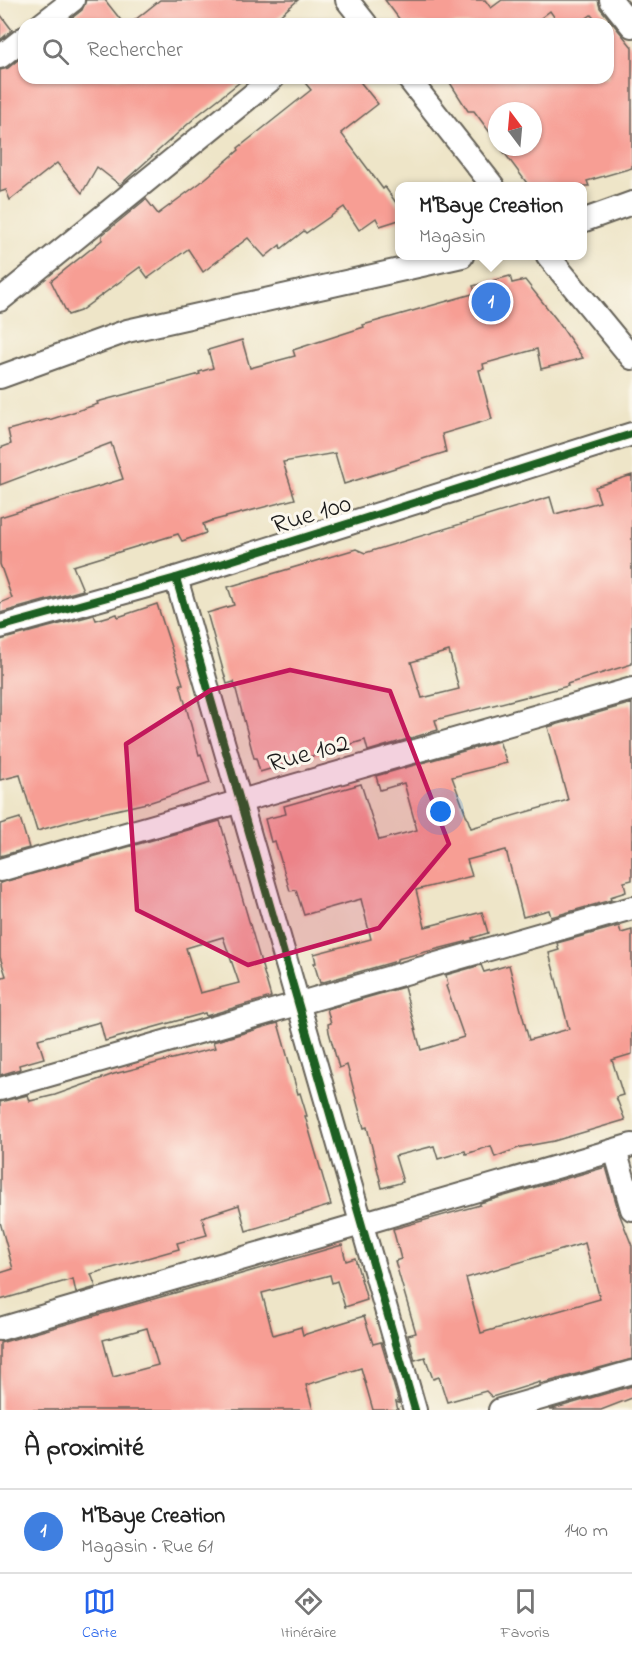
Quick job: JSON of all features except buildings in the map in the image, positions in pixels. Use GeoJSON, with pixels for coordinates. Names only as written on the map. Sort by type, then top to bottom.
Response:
{"type":"FeatureCollection","features":[{"type":"Feature","properties":{"kind":"street"},"geometry":{"type":"LineString","coordinates":[[50,18],[73,0]]}},
{"type":"Feature","properties":{"kind":"street"},"geometry":{"type":"LineString","coordinates":[[611,0],[632,26]]}},
{"type":"Feature","properties":{"kind":"street"},"geometry":{"type":"LineString","coordinates":[[0,57],[18,43]]}},
{"type":"Feature","properties":{"kind":"street"},"geometry":{"type":"LineString","coordinates":[[0,300],[266,84]]}},
{"type":"Feature","properties":{"kind":"street"},"geometry":{"type":"LineString","coordinates":[[413,84],[490,182]]}},
{"type":"Feature","properties":{"kind":"street"},"geometry":{"type":"LineString","coordinates":[[587,219],[632,203]]}},
{"type":"Feature","properties":{"kind":"street"},"geometry":{"type":"LineString","coordinates":[[0,376],[127,332],[440,260]]}},
{"type":"Feature","properties":{"kind":"street"},"geometry":{"type":"LineString","coordinates":[[552,260],[632,358]]}},
{"type":"Feature","properties":{"kind":"street","name":"Rue 100"},"geometry":{"type":"LineString","coordinates":[[0,627],[176,578],[632,434]]}},
{"type":"Feature","properties":{"kind":"street"},"geometry":{"type":"LineString","coordinates":[[176,578],[415,1410]]}},
{"type":"Feature","properties":{"kind":"street","name":"Rue 102"},"geometry":{"type":"LineString","coordinates":[[0,870],[632,689]]}},
{"type":"Feature","properties":{"kind":"street"},"geometry":{"type":"LineString","coordinates":[[0,1089],[632,908]]}},
{"type":"Feature","properties":{"kind":"street"},"geometry":{"type":"LineString","coordinates":[[0,1329],[623,1147],[632,1209]]}},
{"type":"Feature","properties":{"kind":"street"},"geometry":{"type":"LineString","coordinates":[[500,1410],[632,1372]]}},
{"type":"Feature","properties":{"kind":"highlighted area"},"geometry":{"type":"Polygon","coordinates":[[[290,670],[390,691],[449,844],[379,928],[248,965],[137,910],[126,744],[211,690],[290,670]]]}},
{"type":"Feature","properties":{"kind":"cycle path"},"geometry":{"type":"LineString","coordinates":[[0,627],[176,578],[632,434]]}},
{"type":"Feature","properties":{"kind":"cycle path"},"geometry":{"type":"LineString","coordinates":[[176,578],[415,1410]]}},
{"type":"Feature","properties":{"kind":"place","name":"M'Baye Creation"},"geometry":{"type":"Point","coordinates":[491,302]}}]}
